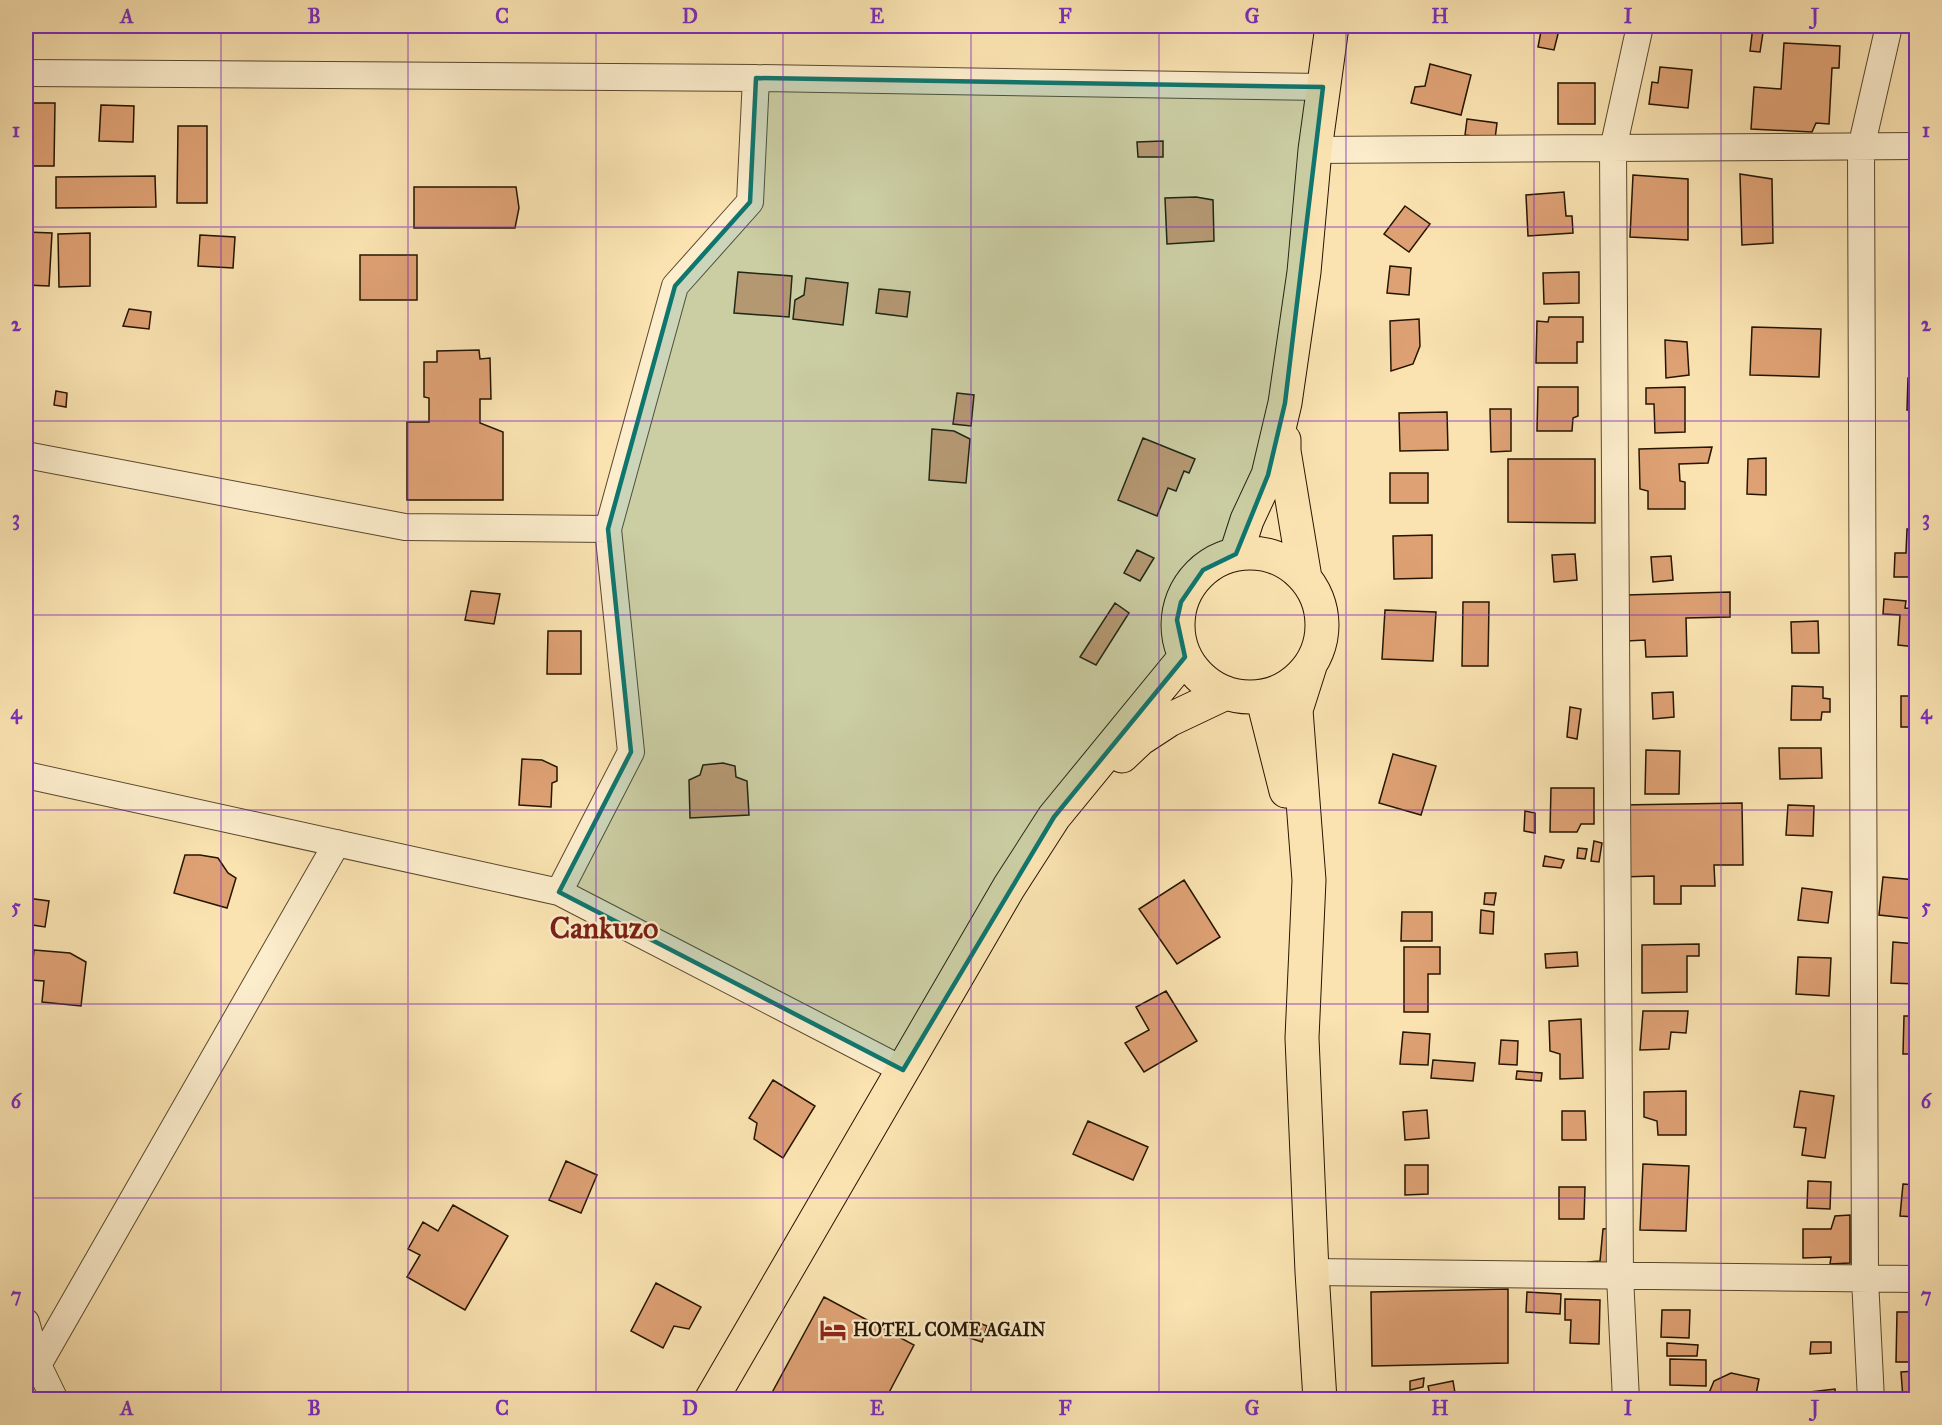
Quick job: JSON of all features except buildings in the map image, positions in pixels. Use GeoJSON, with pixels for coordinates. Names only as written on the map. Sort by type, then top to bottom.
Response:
{"type":"FeatureCollection","features":[{"type":"Feature","properties":{"kind":"main road"},"geometry":{"type":"LineString","coordinates":[[1236,554],[1247,520],[1268,475],[1285,403],[1304,272],[1315,150],[1332,26]]}},
{"type":"Feature","properties":{"kind":"main road"},"geometry":{"type":"LineString","coordinates":[[1285,403],[1284,452],[1305,578]]}},
{"type":"Feature","properties":{"kind":"main road"},"geometry":{"type":"LineString","coordinates":[[1310,666],[1297,680],[1281,690],[1262,696],[1244,698],[1209,685],[1195,673],[1185,657],[1179,639],[1177,620],[1181,602],[1190,585],[1203,570],[1218,560],[1236,554],[1256,553],[1274,557],[1291,565],[1316,593],[1321,612],[1322,630],[1318,649],[1296,710],[1309,880],[1302,1038],[1320,1400]]}},
{"type":"Feature","properties":{"kind":"main road"},"geometry":{"type":"LineString","coordinates":[[711,1400],[1009,887],[1054,817],[1185,657]]}},
{"type":"Feature","properties":{"kind":"main road"},"geometry":{"type":"LineString","coordinates":[[1054,817],[1140,739],[1182,713],[1226,693]]}},
{"type":"Feature","properties":{"kind":"main road"},"geometry":{"type":"LineString","coordinates":[[1262,696],[1309,880]]}},
{"type":"Feature","properties":{"kind":"street"},"geometry":{"type":"LineString","coordinates":[[1626,1400],[1620,1276],[1613,149],[1640,26]]}},
{"type":"Feature","properties":{"kind":"street"},"geometry":{"type":"LineString","coordinates":[[1871,1400],[1865,1279],[1861,147],[1889,26]]}},
{"type":"Feature","properties":{"kind":"street"},"geometry":{"type":"LineString","coordinates":[[26,73],[756,78],[1323,87]]}},
{"type":"Feature","properties":{"kind":"street"},"geometry":{"type":"LineString","coordinates":[[559,892],[631,752],[608,529],[675,286],[750,202],[756,78]]}},
{"type":"Feature","properties":{"kind":"street"},"geometry":{"type":"LineString","coordinates":[[1315,150],[1917,146]]}},
{"type":"Feature","properties":{"kind":"street"},"geometry":{"type":"LineString","coordinates":[[26,455],[405,526],[608,529]]}},
{"type":"Feature","properties":{"kind":"street"},"geometry":{"type":"LineString","coordinates":[[26,775],[559,892],[903,1070]]}},
{"type":"Feature","properties":{"kind":"street"},"geometry":{"type":"LineString","coordinates":[[38,1365],[337,843]]}},
{"type":"Feature","properties":{"kind":"street"},"geometry":{"type":"LineString","coordinates":[[1312,1272],[1917,1279]]}},
{"type":"Feature","properties":{"kind":"street"},"geometry":{"type":"LineString","coordinates":[[26,1322],[38,1365],[55,1400]]}},
{"type":"Feature","properties":{"kind":"highlighted area"},"geometry":{"type":"Polygon","coordinates":[[[756,78],[1323,87],[1285,403],[1268,475],[1236,554],[1203,570],[1181,602],[1177,620],[1185,657],[1054,817],[903,1070],[559,892],[631,752],[608,529],[675,286],[750,202],[756,78]]]}},
{"type":"Feature","properties":{"kind":"place","name":"HOTEL COME AGAIN"},"geometry":{"type":"Point","coordinates":[833,1330]}},
{"type":"Feature","properties":{"kind":"district","name":"Cankuzo"},"geometry":{"type":"Point","coordinates":[604,928]}}]}
